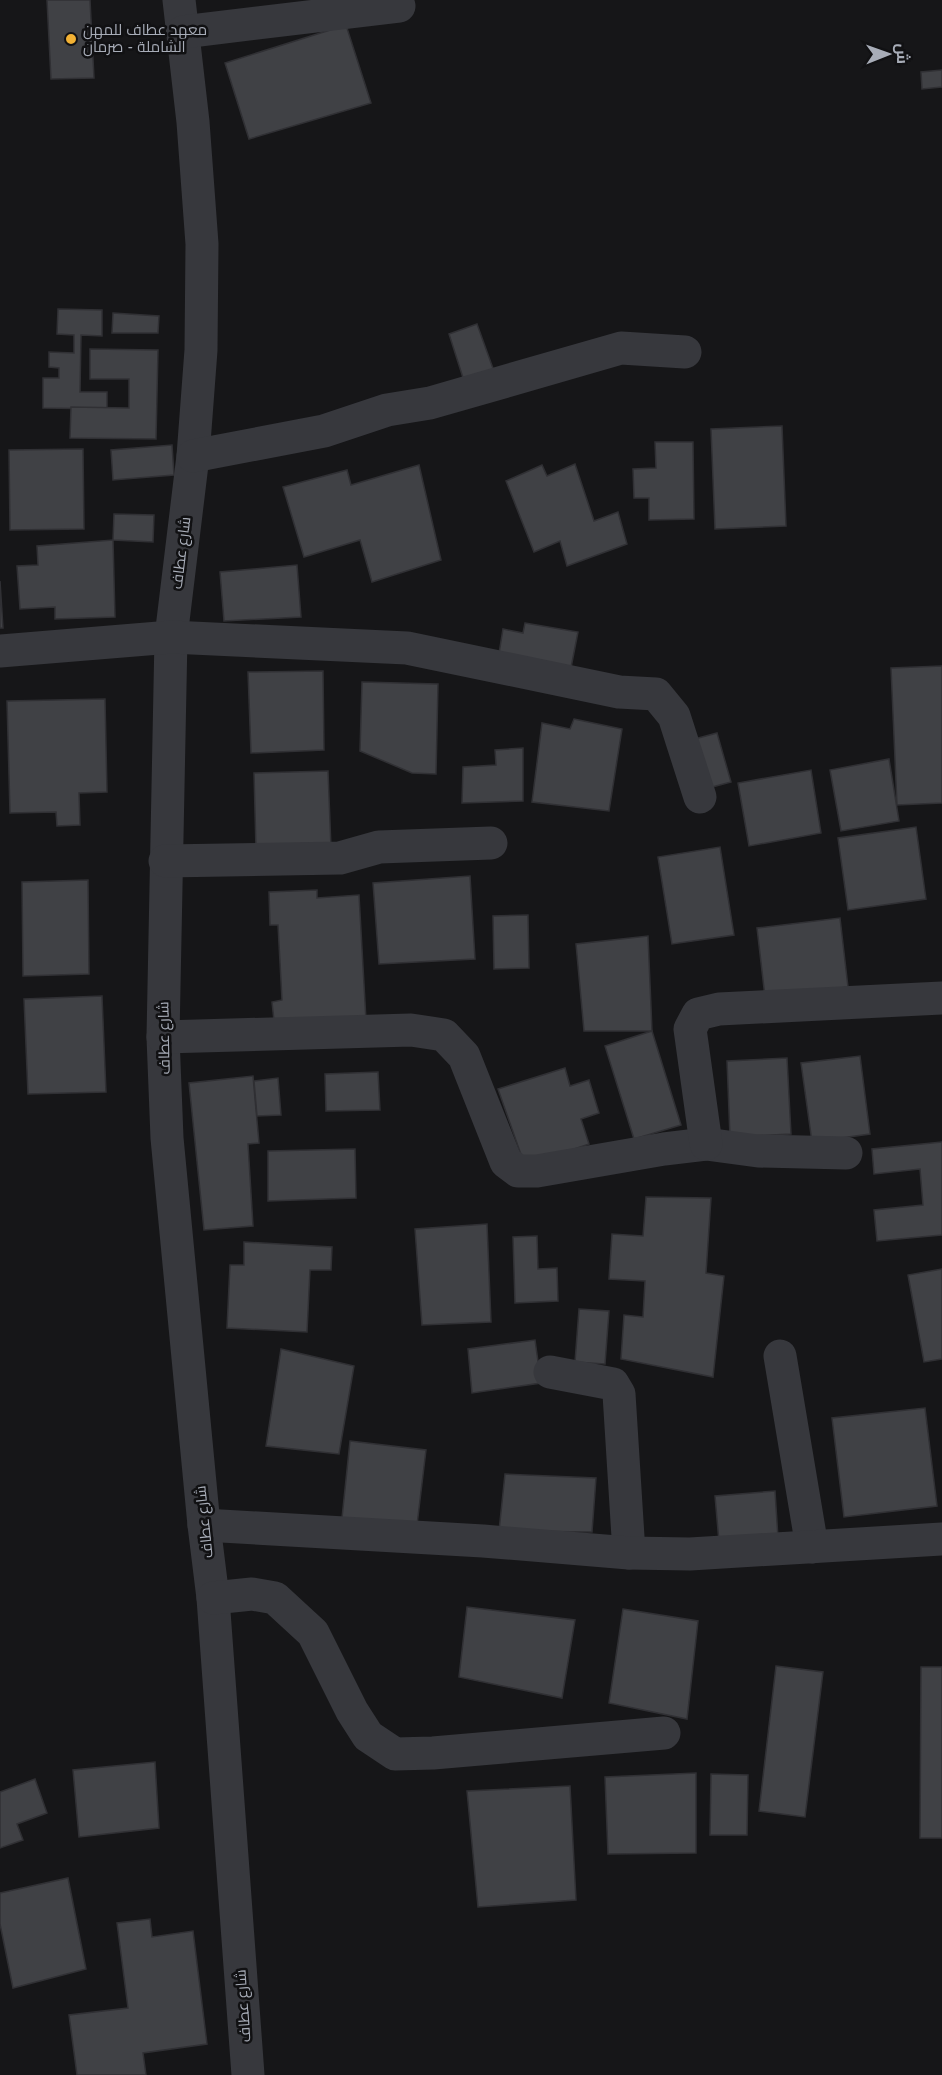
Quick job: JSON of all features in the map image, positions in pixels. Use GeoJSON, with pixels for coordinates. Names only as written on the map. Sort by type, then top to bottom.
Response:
{"type":"FeatureCollection","features":[{"type":"Feature","properties":{"kind":"street"},"geometry":{"type":"LineString","coordinates":[[181,16],[399,6]]}},
{"type":"Feature","properties":{"kind":"street","name":"شارع عطاف"},"geometry":{"type":"LineString","coordinates":[[181,16],[193,122],[202,244],[201,350],[193,456],[171,637],[163,1037],[167,1138],[213,1598],[248,2075]]}},
{"type":"Feature","properties":{"kind":"street"},"geometry":{"type":"LineString","coordinates":[[193,456],[324,431],[387,410],[430,403],[621,348],[685,352]]}},
{"type":"Feature","properties":{"kind":"street"},"geometry":{"type":"LineString","coordinates":[[0,651],[171,637],[407,648],[619,692],[656,694],[674,716],[700,797]]}},
{"type":"Feature","properties":{"kind":"street"},"geometry":{"type":"LineString","coordinates":[[165,861],[340,858],[379,847],[491,843]]}},
{"type":"Feature","properties":{"kind":"street"},"geometry":{"type":"LineString","coordinates":[[706,1144],[690,1029],[698,1014],[719,1009],[942,998]]}},
{"type":"Feature","properties":{"kind":"street"},"geometry":{"type":"LineString","coordinates":[[163,1037],[411,1030],[444,1035],[464,1056],[506,1162],[518,1171],[537,1171],[706,1144],[758,1151],[846,1153]]}},
{"type":"Feature","properties":{"kind":"street"},"geometry":{"type":"LineString","coordinates":[[780,1356],[812,1547]]}},
{"type":"Feature","properties":{"kind":"street"},"geometry":{"type":"LineString","coordinates":[[550,1372],[613,1384],[619,1394],[629,1552]]}},
{"type":"Feature","properties":{"kind":"street"},"geometry":{"type":"LineString","coordinates":[[204,1525],[690,1554],[942,1539]]}},
{"type":"Feature","properties":{"kind":"street"},"geometry":{"type":"LineString","coordinates":[[213,1598],[252,1594],[275,1598],[313,1633],[352,1711],[368,1736],[395,1754],[433,1753],[664,1733]]}},
{"type":"Feature","properties":{"kind":"building","name":"معهد عطاف للمهن الشاملة - صرمان"},"geometry":{"type":"Polygon","coordinates":[[[47,0],[90,0],[94,78],[51,79],[47,0]]]}},
{"type":"Feature","properties":{"kind":"building"},"geometry":{"type":"Polygon","coordinates":[[[346,25],[371,103],[249,139],[225,63],[346,25]]]}},
{"type":"Feature","properties":{"kind":"building"},"geometry":{"type":"Polygon","coordinates":[[[942,70],[942,87],[922,89],[921,72],[942,70]]]}},
{"type":"Feature","properties":{"kind":"building"},"geometry":{"type":"Polygon","coordinates":[[[58,309],[102,310],[102,336],[81,335],[80,392],[107,392],[107,409],[43,408],[43,378],[59,378],[59,368],[49,367],[49,352],[74,353],[74,335],[57,334],[58,309]]]}},
{"type":"Feature","properties":{"kind":"building"},"geometry":{"type":"Polygon","coordinates":[[[113,313],[159,316],[158,333],[112,333],[113,313]]]}},
{"type":"Feature","properties":{"kind":"building"},"geometry":{"type":"Polygon","coordinates":[[[477,324],[495,374],[465,384],[449,334],[477,324]]]}},
{"type":"Feature","properties":{"kind":"building"},"geometry":{"type":"Polygon","coordinates":[[[90,349],[158,350],[156,439],[70,438],[71,407],[129,408],[129,379],[90,379],[90,349]]]}},
{"type":"Feature","properties":{"kind":"building"},"geometry":{"type":"Polygon","coordinates":[[[782,426],[786,526],[715,529],[711,429],[782,426]]]}},
{"type":"Feature","properties":{"kind":"building"},"geometry":{"type":"Polygon","coordinates":[[[655,442],[693,442],[694,519],[649,520],[649,498],[634,498],[633,469],[656,468],[655,442]]]}},
{"type":"Feature","properties":{"kind":"building"},"geometry":{"type":"Polygon","coordinates":[[[172,445],[174,475],[113,480],[111,450],[172,445]]]}},
{"type":"Feature","properties":{"kind":"building"},"geometry":{"type":"Polygon","coordinates":[[[83,449],[84,529],[10,530],[9,450],[83,449]]]}},
{"type":"Feature","properties":{"kind":"building"},"geometry":{"type":"Polygon","coordinates":[[[575,464],[594,521],[618,512],[627,544],[567,566],[560,541],[534,552],[506,481],[542,465],[547,476],[575,464]]]}},
{"type":"Feature","properties":{"kind":"building"},"geometry":{"type":"Polygon","coordinates":[[[419,465],[441,560],[372,582],[360,540],[304,557],[283,487],[347,470],[351,485],[419,465]]]}},
{"type":"Feature","properties":{"kind":"building"},"geometry":{"type":"Polygon","coordinates":[[[114,514],[154,515],[153,542],[113,540],[114,514]]]}},
{"type":"Feature","properties":{"kind":"building"},"geometry":{"type":"Polygon","coordinates":[[[113,540],[115,617],[55,619],[55,607],[20,609],[17,566],[38,565],[37,546],[113,540]]]}},
{"type":"Feature","properties":{"kind":"building"},"geometry":{"type":"Polygon","coordinates":[[[297,565],[301,617],[224,621],[220,572],[297,565]]]}},
{"type":"Feature","properties":{"kind":"building"},"geometry":{"type":"Polygon","coordinates":[[[0,581],[3,628],[0,628],[0,581]]]}},
{"type":"Feature","properties":{"kind":"building"},"geometry":{"type":"Polygon","coordinates":[[[525,623],[578,632],[567,688],[496,672],[503,629],[523,633],[525,623]]]}},
{"type":"Feature","properties":{"kind":"building"},"geometry":{"type":"Polygon","coordinates":[[[942,666],[942,803],[897,805],[891,668],[942,666]]]}},
{"type":"Feature","properties":{"kind":"building"},"geometry":{"type":"Polygon","coordinates":[[[323,671],[324,750],[251,753],[248,672],[323,671]]]}},
{"type":"Feature","properties":{"kind":"building"},"geometry":{"type":"Polygon","coordinates":[[[362,682],[438,684],[436,774],[412,773],[360,751],[362,682]]]}},
{"type":"Feature","properties":{"kind":"building"},"geometry":{"type":"Polygon","coordinates":[[[105,699],[107,792],[79,793],[80,825],[57,826],[56,812],[10,813],[7,701],[105,699]]]}},
{"type":"Feature","properties":{"kind":"building"},"geometry":{"type":"Polygon","coordinates":[[[574,719],[622,729],[609,811],[532,802],[542,723],[570,729],[574,719]]]}},
{"type":"Feature","properties":{"kind":"building"},"geometry":{"type":"Polygon","coordinates":[[[717,733],[731,782],[701,790],[687,741],[717,733]]]}},
{"type":"Feature","properties":{"kind":"building"},"geometry":{"type":"Polygon","coordinates":[[[523,748],[523,801],[462,803],[463,767],[496,765],[495,750],[523,748]]]}},
{"type":"Feature","properties":{"kind":"building"},"geometry":{"type":"Polygon","coordinates":[[[889,759],[899,821],[841,831],[830,770],[889,759]]]}},
{"type":"Feature","properties":{"kind":"building"},"geometry":{"type":"Polygon","coordinates":[[[811,770],[821,833],[749,846],[738,783],[811,770]]]}},
{"type":"Feature","properties":{"kind":"building"},"geometry":{"type":"Polygon","coordinates":[[[328,771],[331,848],[256,850],[254,773],[328,771]]]}},
{"type":"Feature","properties":{"kind":"building"},"geometry":{"type":"Polygon","coordinates":[[[916,827],[926,899],[848,910],[838,838],[916,827]]]}},
{"type":"Feature","properties":{"kind":"building"},"geometry":{"type":"Polygon","coordinates":[[[720,847],[734,935],[672,944],[658,857],[720,847]]]}},
{"type":"Feature","properties":{"kind":"building"},"geometry":{"type":"Polygon","coordinates":[[[470,876],[475,959],[379,964],[373,883],[470,876]]]}},
{"type":"Feature","properties":{"kind":"building"},"geometry":{"type":"Polygon","coordinates":[[[88,880],[89,974],[23,976],[22,882],[88,880]]]}},
{"type":"Feature","properties":{"kind":"building"},"geometry":{"type":"Polygon","coordinates":[[[317,890],[317,898],[359,895],[366,1020],[275,1030],[272,1002],[282,1000],[278,925],[270,925],[269,892],[317,890]]]}},
{"type":"Feature","properties":{"kind":"building"},"geometry":{"type":"Polygon","coordinates":[[[528,915],[529,968],[494,969],[493,916],[528,915]]]}},
{"type":"Feature","properties":{"kind":"building"},"geometry":{"type":"Polygon","coordinates":[[[840,918],[848,987],[765,997],[757,928],[840,918]]]}},
{"type":"Feature","properties":{"kind":"building"},"geometry":{"type":"Polygon","coordinates":[[[648,936],[652,1031],[584,1031],[576,944],[648,936]]]}},
{"type":"Feature","properties":{"kind":"building"},"geometry":{"type":"Polygon","coordinates":[[[102,996],[106,1092],[28,1094],[24,999],[102,996]]]}},
{"type":"Feature","properties":{"kind":"building"},"geometry":{"type":"Polygon","coordinates":[[[652,1031],[681,1125],[634,1139],[605,1046],[652,1031]]]}},
{"type":"Feature","properties":{"kind":"building"},"geometry":{"type":"Polygon","coordinates":[[[860,1056],[870,1134],[812,1142],[801,1063],[860,1056]]]}},
{"type":"Feature","properties":{"kind":"building"},"geometry":{"type":"Polygon","coordinates":[[[787,1058],[791,1134],[730,1137],[727,1061],[787,1058]]]}},
{"type":"Feature","properties":{"kind":"building"},"geometry":{"type":"Polygon","coordinates":[[[565,1068],[570,1086],[589,1080],[599,1113],[581,1119],[589,1144],[525,1166],[498,1089],[565,1068]]]}},
{"type":"Feature","properties":{"kind":"building"},"geometry":{"type":"Polygon","coordinates":[[[378,1072],[380,1110],[326,1111],[325,1074],[378,1072]]]}},
{"type":"Feature","properties":{"kind":"building"},"geometry":{"type":"Polygon","coordinates":[[[253,1076],[259,1143],[248,1144],[253,1226],[204,1230],[189,1083],[253,1076]]]}},
{"type":"Feature","properties":{"kind":"building"},"geometry":{"type":"Polygon","coordinates":[[[278,1078],[281,1115],[257,1116],[254,1081],[278,1078]]]}},
{"type":"Feature","properties":{"kind":"building"},"geometry":{"type":"Polygon","coordinates":[[[942,1142],[942,1235],[877,1241],[874,1210],[923,1205],[920,1169],[874,1174],[872,1149],[942,1142]]]}},
{"type":"Feature","properties":{"kind":"building"},"geometry":{"type":"Polygon","coordinates":[[[355,1149],[356,1198],[268,1201],[268,1151],[355,1149]]]}},
{"type":"Feature","properties":{"kind":"building"},"geometry":{"type":"Polygon","coordinates":[[[646,1197],[711,1198],[706,1273],[724,1276],[713,1377],[621,1359],[624,1315],[643,1317],[645,1281],[609,1279],[612,1234],[643,1236],[646,1197]]]}},
{"type":"Feature","properties":{"kind":"building"},"geometry":{"type":"Polygon","coordinates":[[[487,1224],[491,1322],[422,1325],[415,1229],[487,1224]]]}},
{"type":"Feature","properties":{"kind":"building"},"geometry":{"type":"Polygon","coordinates":[[[537,1236],[538,1269],[557,1268],[558,1301],[515,1303],[513,1237],[537,1236]]]}},
{"type":"Feature","properties":{"kind":"building"},"geometry":{"type":"Polygon","coordinates":[[[244,1242],[332,1247],[331,1270],[310,1270],[307,1332],[227,1328],[230,1265],[244,1265],[244,1242]]]}},
{"type":"Feature","properties":{"kind":"building"},"geometry":{"type":"Polygon","coordinates":[[[942,1269],[942,1359],[924,1362],[908,1275],[942,1269]]]}},
{"type":"Feature","properties":{"kind":"building"},"geometry":{"type":"Polygon","coordinates":[[[579,1309],[609,1311],[605,1364],[575,1362],[579,1309]]]}},
{"type":"Feature","properties":{"kind":"building"},"geometry":{"type":"Polygon","coordinates":[[[535,1340],[541,1383],[472,1393],[468,1349],[535,1340]]]}},
{"type":"Feature","properties":{"kind":"building"},"geometry":{"type":"Polygon","coordinates":[[[281,1349],[354,1366],[339,1454],[266,1446],[281,1349]]]}},
{"type":"Feature","properties":{"kind":"building"},"geometry":{"type":"Polygon","coordinates":[[[925,1408],[937,1506],[844,1517],[832,1418],[925,1408]]]}},
{"type":"Feature","properties":{"kind":"building"},"geometry":{"type":"Polygon","coordinates":[[[350,1441],[426,1450],[417,1525],[342,1518],[350,1441]]]}},
{"type":"Feature","properties":{"kind":"building"},"geometry":{"type":"Polygon","coordinates":[[[505,1474],[596,1478],[592,1532],[499,1531],[505,1474]]]}},
{"type":"Feature","properties":{"kind":"building"},"geometry":{"type":"Polygon","coordinates":[[[775,1491],[778,1538],[719,1542],[715,1496],[775,1491]]]}},
{"type":"Feature","properties":{"kind":"building"},"geometry":{"type":"Polygon","coordinates":[[[467,1607],[575,1620],[562,1698],[459,1677],[467,1607]]]}},
{"type":"Feature","properties":{"kind":"building"},"geometry":{"type":"Polygon","coordinates":[[[623,1609],[698,1621],[687,1719],[609,1703],[623,1609]]]}},
{"type":"Feature","properties":{"kind":"building"},"geometry":{"type":"Polygon","coordinates":[[[776,1666],[823,1672],[805,1817],[759,1811],[776,1666]]]}},
{"type":"Feature","properties":{"kind":"building"},"geometry":{"type":"Polygon","coordinates":[[[921,1667],[942,1667],[942,1838],[920,1838],[921,1667]]]}},
{"type":"Feature","properties":{"kind":"building"},"geometry":{"type":"Polygon","coordinates":[[[155,1762],[159,1828],[79,1837],[73,1770],[155,1762]]]}},
{"type":"Feature","properties":{"kind":"building"},"geometry":{"type":"Polygon","coordinates":[[[696,1773],[696,1853],[608,1854],[605,1777],[696,1773]]]}},
{"type":"Feature","properties":{"kind":"building"},"geometry":{"type":"Polygon","coordinates":[[[711,1774],[748,1775],[747,1835],[710,1835],[711,1774]]]}},
{"type":"Feature","properties":{"kind":"building"},"geometry":{"type":"Polygon","coordinates":[[[35,1779],[47,1813],[17,1824],[23,1840],[0,1848],[0,1792],[35,1779]]]}},
{"type":"Feature","properties":{"kind":"building"},"geometry":{"type":"Polygon","coordinates":[[[570,1786],[576,1900],[478,1907],[467,1791],[570,1786]]]}},
{"type":"Feature","properties":{"kind":"building"},"geometry":{"type":"Polygon","coordinates":[[[68,1878],[86,1969],[13,1988],[0,1924],[0,1893],[68,1878]]]}},
{"type":"Feature","properties":{"kind":"building"},"geometry":{"type":"Polygon","coordinates":[[[150,1919],[152,1937],[193,1931],[207,2044],[143,2053],[146,2075],[77,2075],[69,2015],[128,2008],[117,1923],[150,1919]]]}},
{"type":"Feature","properties":{"kind":"place","name":"معهد عطاف للمهن الشاملة - صرمان"},"geometry":{"type":"Point","coordinates":[71,39]}}]}
